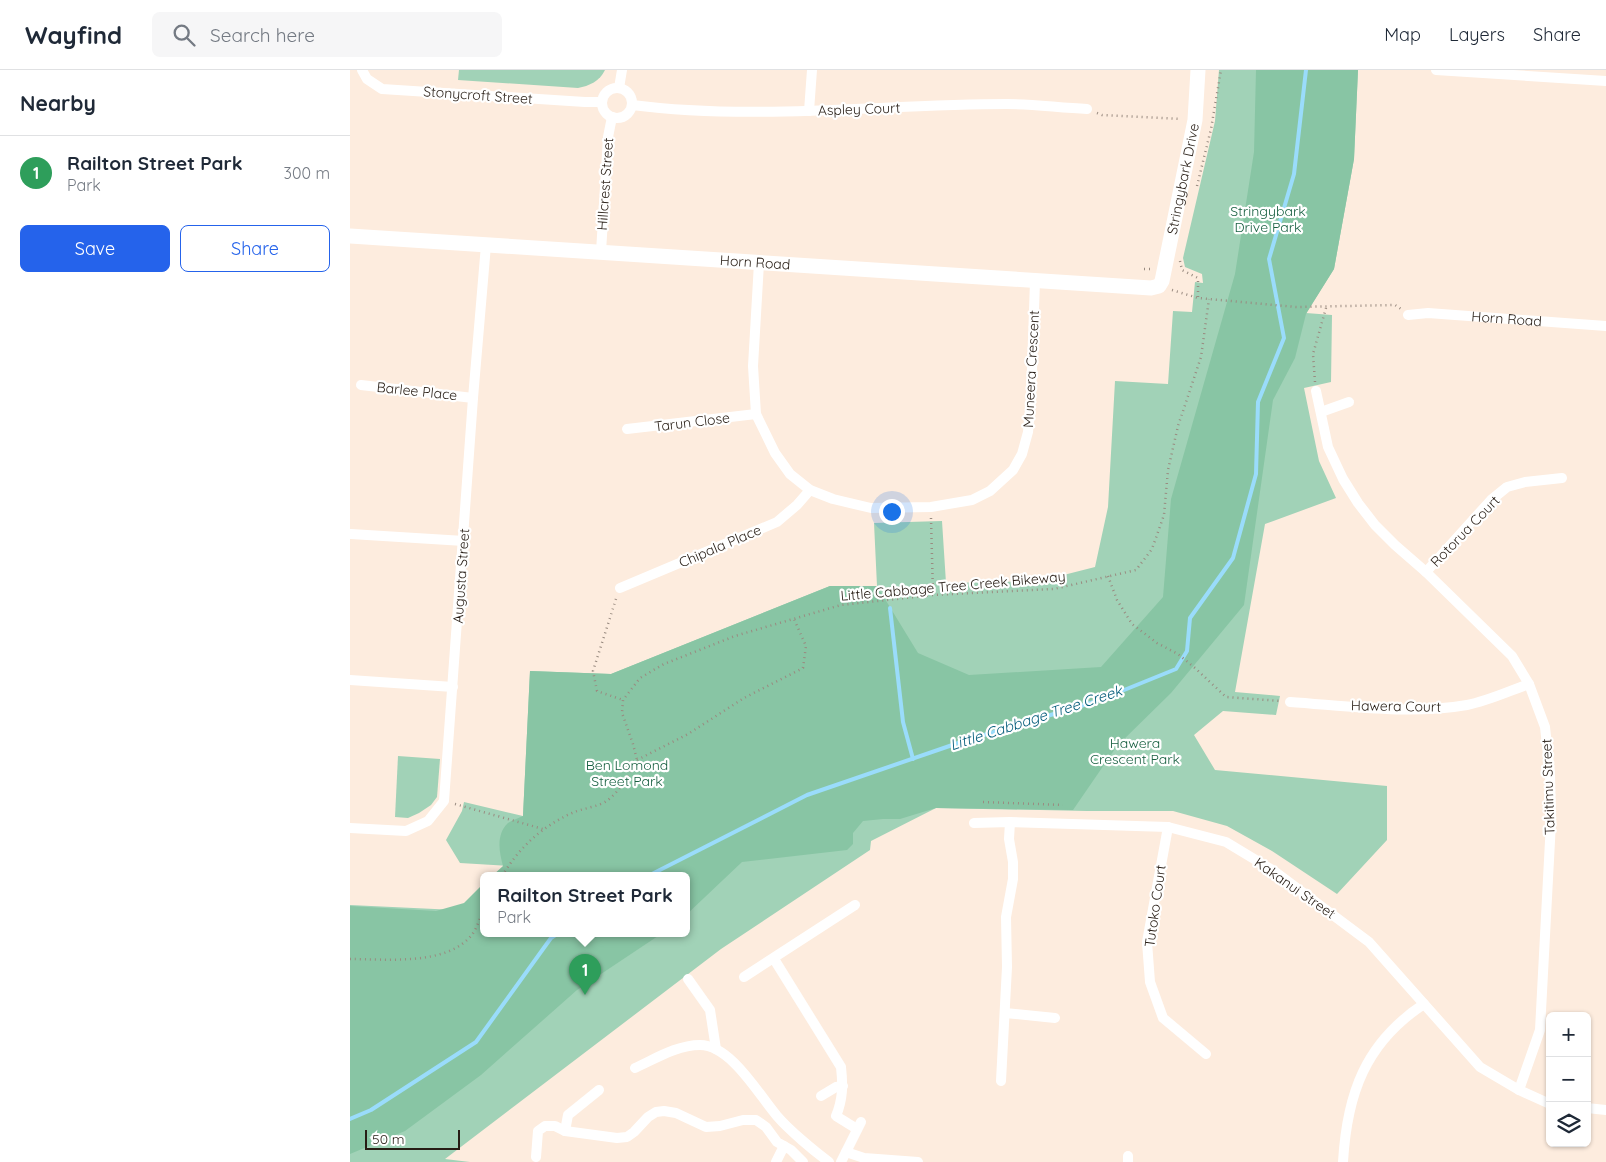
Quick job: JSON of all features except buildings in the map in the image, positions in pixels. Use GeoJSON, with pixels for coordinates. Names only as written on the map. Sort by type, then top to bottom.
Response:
{"type":"FeatureCollection","features":[{"type":"Feature","properties":{"kind":"street","name":"Stonycroft Street"},"geometry":{"type":"LineString","coordinates":[[362,70],[367,79],[382,89],[602,102]]}},
{"type":"Feature","properties":{"kind":"street"},"geometry":{"type":"LineString","coordinates":[[619,88],[622,70]]}},
{"type":"Feature","properties":{"kind":"street"},"geometry":{"type":"LineString","coordinates":[[809,111],[812,70]]}},
{"type":"Feature","properties":{"kind":"street","name":"Stringybark Drive"},"geometry":{"type":"LineString","coordinates":[[1159,286],[1162,281],[1195,120],[1198,70]]}},
{"type":"Feature","properties":{"kind":"street"},"geometry":{"type":"LineString","coordinates":[[1436,70],[1606,81]]}},
{"type":"Feature","properties":{"kind":"street"},"geometry":{"type":"LineString","coordinates":[[614,88],[619,88],[627,92],[632,105],[625,115],[612,117],[605,111],[602,102],[606,93],[614,88]]}},
{"type":"Feature","properties":{"kind":"street","name":"Aspley Court"},"geometry":{"type":"LineString","coordinates":[[632,105],[733,113],[1008,104],[1087,109]]}},
{"type":"Feature","properties":{"kind":"street","name":"Hillcrest Street"},"geometry":{"type":"LineString","coordinates":[[601,252],[608,138],[612,117]]}},
{"type":"Feature","properties":{"kind":"street","name":"Horn Road"},"geometry":{"type":"LineString","coordinates":[[350,236],[1035,281],[1151,288],[1159,286]]}},
{"type":"Feature","properties":{"kind":"street","name":"Augusta Street"},"geometry":{"type":"LineString","coordinates":[[444,801],[486,246]]}},
{"type":"Feature","properties":{"kind":"street","name":"Muneera Crescent"},"geometry":{"type":"LineString","coordinates":[[758,263],[754,366],[756,414],[774,453],[790,474],[810,490],[842,502],[871,508],[931,507],[972,500],[990,491],[1013,470],[1022,454],[1028,432],[1035,281]]}},
{"type":"Feature","properties":{"kind":"street","name":"Horn Road"},"geometry":{"type":"LineString","coordinates":[[1408,314],[1428,313],[1606,326]]}},
{"type":"Feature","properties":{"kind":"street","name":"Barlee Place"},"geometry":{"type":"LineString","coordinates":[[361,385],[473,398]]}},
{"type":"Feature","properties":{"kind":"street","name":"Takitimu Street"},"geometry":{"type":"LineString","coordinates":[[1316,391],[1328,447],[1343,480],[1358,503],[1375,526],[1426,572],[1512,656],[1529,684],[1545,727],[1550,773],[1551,822],[1540,1030],[1519,1090]]}},
{"type":"Feature","properties":{"kind":"street"},"geometry":{"type":"LineString","coordinates":[[1322,412],[1349,402]]}},
{"type":"Feature","properties":{"kind":"street","name":"Tarun Close"},"geometry":{"type":"LineString","coordinates":[[628,429],[756,414]]}},
{"type":"Feature","properties":{"kind":"street","name":"Rotorua Court"},"geometry":{"type":"LineString","coordinates":[[1426,572],[1491,500],[1508,487],[1525,482],[1562,478]]}},
{"type":"Feature","properties":{"kind":"street","name":"Chipala Place"},"geometry":{"type":"LineString","coordinates":[[620,588],[777,522],[797,505],[810,490]]}},
{"type":"Feature","properties":{"kind":"street"},"geometry":{"type":"LineString","coordinates":[[351,534],[464,540]]}},
{"type":"Feature","properties":{"kind":"street"},"geometry":{"type":"LineString","coordinates":[[350,680],[453,687]]}},
{"type":"Feature","properties":{"kind":"street","name":"Hawera Court"},"geometry":{"type":"LineString","coordinates":[[1290,702],[1438,709],[1469,704],[1529,684]]}},
{"type":"Feature","properties":{"kind":"street"},"geometry":{"type":"LineString","coordinates":[[350,828],[406,831],[428,821],[444,801]]}},
{"type":"Feature","properties":{"kind":"street"},"geometry":{"type":"LineString","coordinates":[[1001,1081],[1007,967],[1006,916],[1013,879],[1013,862],[1009,840],[1010,822]]}},
{"type":"Feature","properties":{"kind":"street","name":"Kakanui Street"},"geometry":{"type":"LineString","coordinates":[[974,823],[1010,822],[1168,827],[1226,842],[1274,871],[1369,942],[1480,1067],[1519,1090],[1546,1102]]}},
{"type":"Feature","properties":{"kind":"street","name":"Tutoko Court"},"geometry":{"type":"LineString","coordinates":[[1168,827],[1147,942],[1150,982],[1163,1018],[1206,1054]]}},
{"type":"Feature","properties":{"kind":"street"},"geometry":{"type":"LineString","coordinates":[[744,977],[855,905]]}},
{"type":"Feature","properties":{"kind":"street"},"geometry":{"type":"LineString","coordinates":[[774,959],[841,1067],[842,1102],[836,1116],[859,1125],[841,1162]]}},
{"type":"Feature","properties":{"kind":"street"},"geometry":{"type":"LineString","coordinates":[[688,979],[710,1010],[716,1049]]}},
{"type":"Feature","properties":{"kind":"street"},"geometry":{"type":"LineString","coordinates":[[1343,1162],[1348,1123],[1362,1072],[1375,1048],[1392,1029],[1424,1004]]}},
{"type":"Feature","properties":{"kind":"street"},"geometry":{"type":"LineString","coordinates":[[1005,1013],[1055,1018]]}},
{"type":"Feature","properties":{"kind":"street"},"geometry":{"type":"LineString","coordinates":[[635,1068],[679,1048],[701,1045],[716,1049],[729,1058],[761,1094],[778,1117],[829,1162]]}},
{"type":"Feature","properties":{"kind":"street"},"geometry":{"type":"LineString","coordinates":[[821,1096],[836,1087],[843,1086]]}},
{"type":"Feature","properties":{"kind":"street"},"geometry":{"type":"LineString","coordinates":[[565,1131],[568,1115],[599,1090]]}},
{"type":"Feature","properties":{"kind":"street"},"geometry":{"type":"LineString","coordinates":[[1591,1108],[1606,1110]]}},
{"type":"Feature","properties":{"kind":"street"},"geometry":{"type":"LineString","coordinates":[[536,1157],[538,1131],[545,1126],[555,1126],[565,1131],[617,1138],[627,1137],[648,1117],[656,1112],[664,1111],[676,1113],[706,1126],[720,1126],[743,1120],[756,1120],[766,1128],[777,1142],[791,1150],[803,1162]]}},
{"type":"Feature","properties":{"kind":"street"},"geometry":{"type":"LineString","coordinates":[[776,1162],[784,1146]]}},
{"type":"Feature","properties":{"kind":"street"},"geometry":{"type":"LineString","coordinates":[[846,1152],[864,1158],[918,1162]]}},
{"type":"Feature","properties":{"kind":"path"},"geometry":{"type":"LineString","coordinates":[[1195,192],[1211,128],[1221,70]]}},
{"type":"Feature","properties":{"kind":"path"},"geometry":{"type":"LineString","coordinates":[[1087,109],[1102,115],[1195,120]]}},
{"type":"Feature","properties":{"kind":"path"},"geometry":{"type":"LineString","coordinates":[[1180,256],[1182,270],[1198,278],[1198,298]]}},
{"type":"Feature","properties":{"kind":"path"},"geometry":{"type":"LineString","coordinates":[[1159,286],[1198,298],[1296,307],[1326,308],[1395,305],[1408,314]]}},
{"type":"Feature","properties":{"kind":"path","name":"Little Cabbage Tree Creek Bikeway"},"geometry":{"type":"LineString","coordinates":[[623,700],[640,678],[664,664],[735,636],[841,605],[933,595],[1054,589],[1136,570],[1152,549],[1164,515],[1168,470],[1178,426],[1200,357],[1209,299]]}},
{"type":"Feature","properties":{"kind":"path"},"geometry":{"type":"LineString","coordinates":[[1316,391],[1313,354],[1326,308]]}},
{"type":"Feature","properties":{"kind":"path"},"geometry":{"type":"LineString","coordinates":[[931,507],[933,595]]}},
{"type":"Feature","properties":{"kind":"path"},"geometry":{"type":"LineString","coordinates":[[1108,576],[1117,600],[1132,624],[1178,654],[1196,668],[1226,697],[1290,702]]}},
{"type":"Feature","properties":{"kind":"path"},"geometry":{"type":"LineString","coordinates":[[620,588],[593,671],[597,691],[623,700],[622,713],[634,744],[637,760]]}},
{"type":"Feature","properties":{"kind":"path"},"geometry":{"type":"LineString","coordinates":[[505,872],[525,844],[543,829],[572,813],[607,801],[625,780],[637,760],[688,734],[744,698],[803,668],[806,646],[794,619]]}},
{"type":"Feature","properties":{"kind":"path"},"geometry":{"type":"LineString","coordinates":[[444,801],[543,829]]}},
{"type":"Feature","properties":{"kind":"path"},"geometry":{"type":"LineString","coordinates":[[983,802],[1063,804]]}},
{"type":"Feature","properties":{"kind":"path"},"geometry":{"type":"LineString","coordinates":[[350,959],[422,958],[442,954],[458,948],[472,935],[480,917]]}},
{"type":"Feature","properties":{"kind":"green space"},"geometry":{"type":"Polygon","coordinates":[[[459,70],[605,70],[594,82],[578,88],[458,80],[459,70]]]}},
{"type":"Feature","properties":{"kind":"green space"},"geometry":{"type":"Polygon","coordinates":[[[1219,70],[1358,70],[1354,159],[1334,269],[1306,313],[1332,315],[1331,382],[1304,388],[1319,461],[1336,498],[1265,524],[1235,692],[1280,696],[1276,715],[1223,711],[1194,735],[1215,770],[1387,786],[1387,840],[1337,894],[1272,851],[1227,826],[1173,811],[936,808],[871,841],[870,850],[721,949],[445,1159],[470,1162],[350,1162],[350,905],[477,911],[480,921],[480,937],[690,937],[690,872],[616,872],[460,863],[446,840],[462,811],[464,802],[523,816],[530,671],[611,674],[830,586],[877,586],[874,523],[942,521],[946,583],[1040,581],[1095,567],[1108,507],[1115,381],[1168,384],[1173,311],[1192,312],[1195,282],[1203,283],[1202,274],[1185,267],[1183,258],[1215,121],[1219,70]]]}},
{"type":"Feature","properties":{"kind":"green space","name":"Ben Lomond Street Park"},"geometry":{"type":"Polygon","coordinates":[[[1256,70],[1358,70],[1354,159],[1334,269],[1306,314],[1295,358],[1273,400],[1244,605],[1171,693],[1117,746],[1073,810],[936,808],[900,819],[863,821],[853,833],[853,844],[847,850],[742,862],[690,911],[690,872],[496,872],[503,866],[500,855],[500,838],[504,827],[513,820],[523,816],[530,671],[611,674],[830,586],[877,586],[918,653],[969,675],[1101,667],[1163,597],[1171,499],[1235,274],[1254,152],[1256,70]]]}},
{"type":"Feature","properties":{"kind":"green space"},"geometry":{"type":"Polygon","coordinates":[[[398,756],[440,759],[437,797],[431,805],[408,818],[395,817],[398,756]]]}},
{"type":"Feature","properties":{"kind":"green space"},"geometry":{"type":"Polygon","coordinates":[[[480,887],[480,937],[656,937],[577,990],[481,1075],[405,1131],[350,1154],[350,906],[436,911],[464,903],[480,887]]]}},
{"type":"Feature","properties":{"kind":"waterway","name":"Little Cabbage Tree Creek"},"geometry":{"type":"LineString","coordinates":[[656,872],[807,795],[964,741],[1097,701],[1176,669],[1187,651],[1190,618],[1233,558],[1256,474],[1258,402],[1284,338],[1269,259],[1294,174],[1306,70]]}},
{"type":"Feature","properties":{"kind":"waterway"},"geometry":{"type":"LineString","coordinates":[[890,608],[903,722],[913,759]]}},
{"type":"Feature","properties":{"kind":"waterway","name":"Little Cabbage Tree Creek"},"geometry":{"type":"LineString","coordinates":[[350,1119],[371,1110],[476,1042],[552,937]]}},
{"type":"Feature","properties":{"kind":"place","name":"Railton Street Park"},"geometry":{"type":"Point","coordinates":[585,995]}},
{"type":"Feature","properties":{"kind":"park label","name":"Stringybark Drive Park"},"geometry":{"type":"Point","coordinates":[1268,220]}},
{"type":"Feature","properties":{"kind":"park label","name":"Hawera Crescent Park"},"geometry":{"type":"Point","coordinates":[1135,752]}}]}
